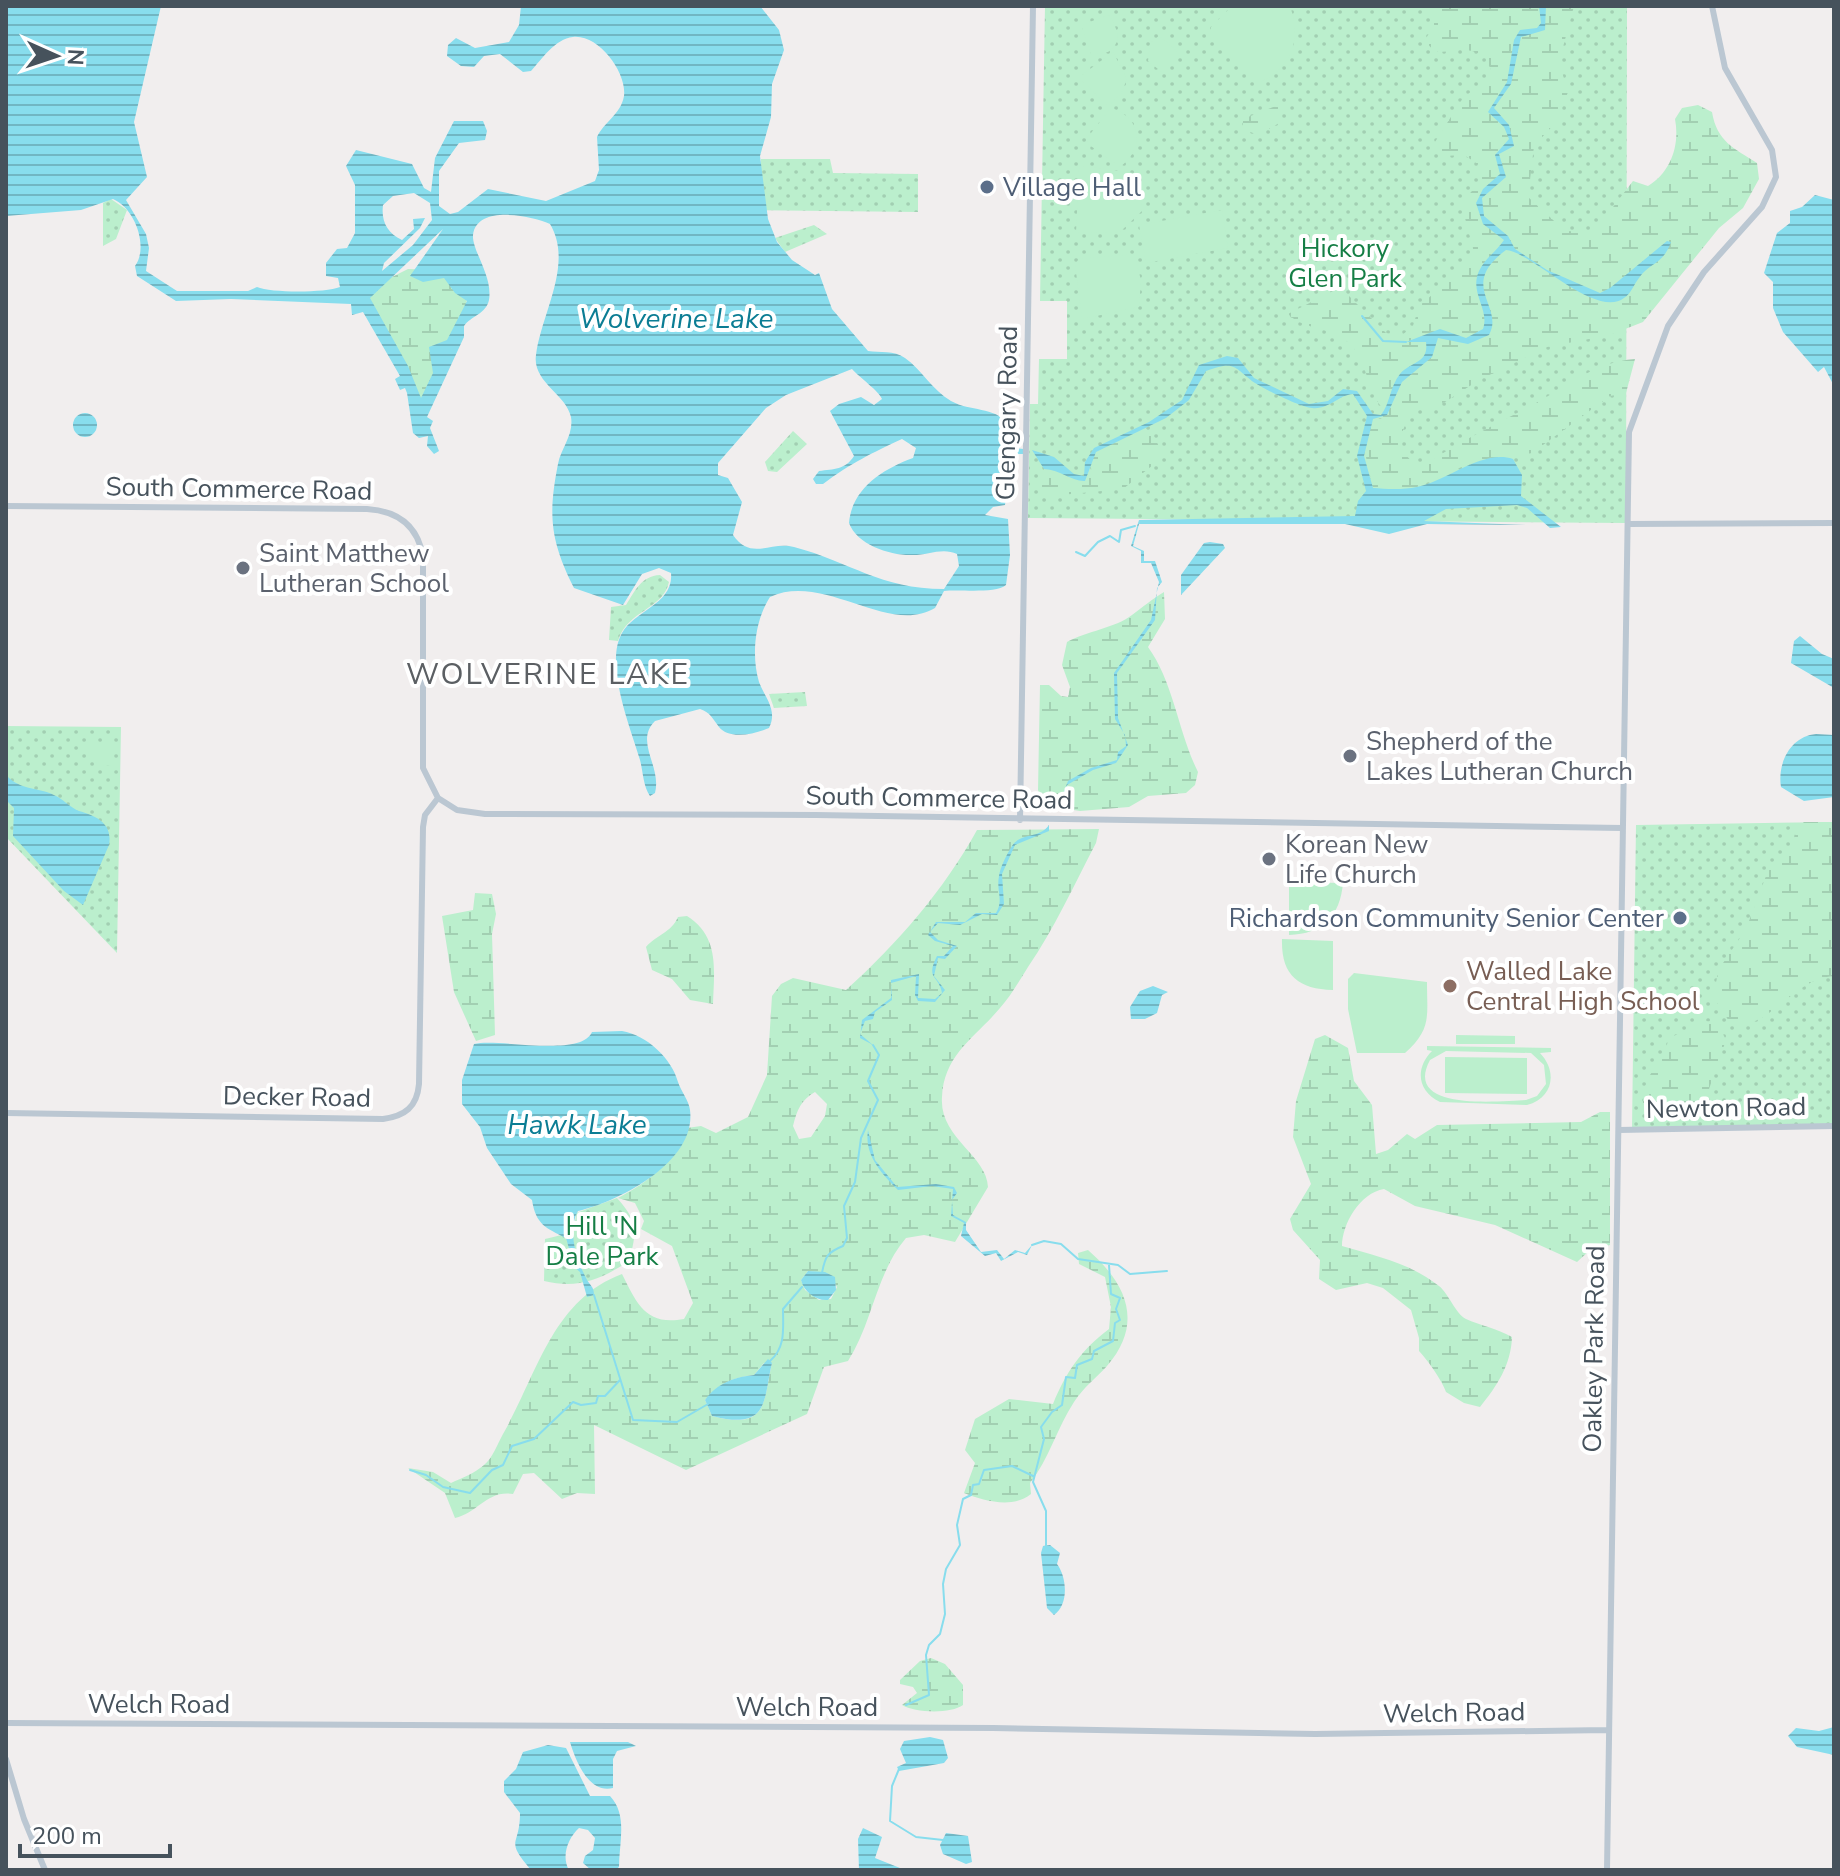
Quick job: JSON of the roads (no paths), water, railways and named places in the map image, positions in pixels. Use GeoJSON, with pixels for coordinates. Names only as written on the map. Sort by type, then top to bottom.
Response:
{"type":"FeatureCollection","features":[{"type":"Feature","properties":{"kind":"street","name":"Glengary Road"},"geometry":{"type":"LineString","coordinates":[[1020,820],[1033,6]]}},
{"type":"Feature","properties":{"kind":"street"},"geometry":{"type":"LineString","coordinates":[[1622,828],[1629,432],[1654,357],[1681,304],[1704,272],[1762,207],[1776,177],[1772,150],[1725,68],[1712,6]]}},
{"type":"Feature","properties":{"kind":"street","name":"South Commerce Road"},"geometry":{"type":"LineString","coordinates":[[6,506],[367,509],[398,516],[419,537],[423,557],[423,768],[438,798],[457,810],[485,814],[768,815],[1622,828]]}},
{"type":"Feature","properties":{"kind":"street"},"geometry":{"type":"LineString","coordinates":[[1628,524],[1834,523]]}},
{"type":"Feature","properties":{"kind":"street","name":"Decker Road"},"geometry":{"type":"LineString","coordinates":[[6,1113],[383,1119],[408,1110],[416,1099],[419,1084],[423,827],[425,815],[438,798]]}},
{"type":"Feature","properties":{"kind":"street","name":"Oakley Park Road"},"geometry":{"type":"LineString","coordinates":[[1607,1870],[1622,828]]}},
{"type":"Feature","properties":{"kind":"street","name":"Newton Road"},"geometry":{"type":"LineString","coordinates":[[1619,1130],[1834,1126]]}},
{"type":"Feature","properties":{"kind":"street","name":"Welch Road"},"geometry":{"type":"LineString","coordinates":[[6,1723],[971,1728],[1315,1734],[1607,1730]]}},
{"type":"Feature","properties":{"kind":"street"},"geometry":{"type":"LineString","coordinates":[[6,1759],[24,1819],[45,1870]]}},
{"type":"Feature","properties":{"kind":"water","name":"Wolverine Lake"},"geometry":{"type":"Polygon","coordinates":[[[6,6],[161,6],[134,122],[147,177],[126,200],[146,234],[149,248],[146,271],[177,291],[248,291],[257,287],[298,292],[340,287],[338,278],[326,276],[326,263],[337,249],[347,248],[355,233],[355,185],[346,166],[356,150],[412,164],[424,188],[431,192],[435,158],[454,121],[483,121],[487,131],[485,140],[459,143],[439,171],[439,206],[450,214],[458,212],[488,189],[546,201],[595,181],[599,170],[597,137],[620,108],[624,96],[616,66],[601,48],[583,38],[566,39],[549,50],[531,71],[523,72],[500,54],[484,56],[474,67],[461,66],[447,56],[448,45],[456,38],[475,48],[509,42],[519,25],[521,6],[760,6],[779,30],[784,50],[772,84],[771,117],[760,156],[768,219],[777,242],[792,260],[815,275],[819,273],[832,309],[868,351],[901,355],[951,401],[996,414],[1009,424],[1012,448],[1024,449],[1023,454],[1012,454],[1005,505],[993,507],[985,515],[1008,519],[1010,555],[1006,585],[986,590],[944,591],[935,608],[917,615],[897,615],[812,592],[791,591],[770,597],[761,616],[755,649],[759,682],[772,715],[769,728],[736,735],[723,731],[709,714],[700,709],[655,721],[647,737],[656,783],[655,793],[650,796],[617,679],[617,646],[628,625],[666,592],[671,573],[659,568],[642,574],[623,605],[574,588],[560,556],[553,527],[553,498],[558,464],[571,430],[571,417],[563,401],[539,373],[536,364],[559,256],[550,224],[507,215],[484,219],[477,225],[473,235],[488,282],[489,300],[485,309],[464,326],[464,337],[427,417],[433,421],[430,428],[439,451],[434,454],[427,446],[428,436],[419,438],[413,433],[407,393],[405,388],[400,390],[395,379],[400,376],[363,312],[352,315],[351,304],[231,299],[176,301],[137,276],[135,266],[141,249],[138,229],[128,211],[113,199],[81,210],[6,216],[6,6]],[[414,193],[393,196],[383,205],[386,226],[402,240],[414,229],[413,219],[425,218],[420,228],[384,263],[382,271],[413,245],[432,220],[430,203],[414,193]],[[443,229],[370,298],[408,366],[421,398],[433,373],[429,347],[447,340],[467,301],[455,293],[444,278],[423,282],[410,276],[443,229]],[[852,369],[786,395],[766,408],[718,463],[718,475],[728,478],[742,502],[733,535],[740,543],[754,549],[794,547],[883,580],[944,589],[959,566],[957,554],[941,551],[904,555],[885,551],[859,537],[849,523],[851,511],[863,490],[880,474],[913,458],[916,448],[902,439],[862,459],[823,484],[816,484],[813,479],[819,471],[843,466],[854,456],[830,411],[839,404],[861,397],[874,405],[882,399],[880,396],[852,369]]]}},
{"type":"Feature","properties":{"kind":"water"},"geometry":{"type":"Polygon","coordinates":[[[1539,6],[1546,6],[1545,30],[1521,37],[1511,84],[1494,108],[1509,125],[1514,146],[1499,154],[1506,177],[1482,198],[1484,216],[1508,236],[1515,249],[1547,270],[1600,293],[1667,241],[1671,242],[1664,255],[1643,273],[1626,296],[1612,302],[1581,293],[1531,261],[1506,250],[1485,274],[1483,285],[1492,315],[1489,335],[1468,344],[1438,338],[1432,357],[1402,382],[1387,415],[1373,419],[1364,456],[1373,488],[1389,489],[1428,484],[1489,458],[1513,459],[1522,475],[1521,496],[1561,527],[1550,528],[1527,508],[1517,505],[1446,509],[1424,521],[1527,525],[1427,524],[1389,534],[1345,524],[1139,524],[1133,546],[1144,551],[1144,561],[1155,561],[1162,582],[1158,587],[1151,563],[1141,563],[1141,551],[1131,546],[1139,520],[1355,516],[1358,501],[1366,491],[1357,456],[1367,416],[1353,394],[1323,407],[1307,407],[1260,386],[1234,367],[1223,366],[1206,371],[1189,400],[1166,418],[1096,452],[1085,481],[1044,469],[1032,450],[1054,457],[1074,474],[1084,476],[1085,462],[1094,448],[1149,422],[1182,400],[1199,365],[1227,356],[1238,358],[1254,378],[1309,404],[1328,401],[1343,389],[1357,391],[1373,414],[1381,415],[1400,374],[1425,354],[1426,342],[1406,342],[1440,329],[1466,338],[1483,329],[1484,315],[1476,287],[1477,279],[1482,266],[1504,240],[1483,224],[1476,203],[1483,189],[1500,174],[1495,155],[1509,139],[1504,127],[1488,112],[1507,82],[1514,40],[1520,30],[1537,28],[1541,23],[1539,6]]]}},
{"type":"Feature","properties":{"kind":"water"},"geometry":{"type":"Polygon","coordinates":[[[1815,195],[1834,200],[1834,386],[1824,367],[1818,372],[1783,332],[1773,308],[1773,282],[1764,273],[1777,233],[1790,223],[1790,211],[1802,207],[1815,195]]]}},
{"type":"Feature","properties":{"kind":"water"},"geometry":{"type":"Polygon","coordinates":[[[85,413],[96,420],[97,425],[90,436],[85,437],[74,430],[73,425],[80,414],[85,413]]]}},
{"type":"Feature","properties":{"kind":"water"},"geometry":{"type":"Polygon","coordinates":[[[1204,543],[1223,544],[1225,548],[1181,595],[1181,575],[1204,543]]]}},
{"type":"Feature","properties":{"kind":"water"},"geometry":{"type":"Polygon","coordinates":[[[1157,593],[1155,620],[1117,673],[1118,718],[1123,732],[1115,719],[1114,673],[1151,620],[1157,593]]]}},
{"type":"Feature","properties":{"kind":"water"},"geometry":{"type":"Polygon","coordinates":[[[1800,636],[1822,654],[1834,659],[1834,688],[1791,663],[1794,641],[1800,636]]]}},
{"type":"Feature","properties":{"kind":"water"},"geometry":{"type":"Polygon","coordinates":[[[1816,734],[1834,735],[1834,797],[1804,801],[1781,787],[1781,769],[1793,745],[1816,734]]]}},
{"type":"Feature","properties":{"kind":"water"},"geometry":{"type":"Polygon","coordinates":[[[1125,738],[1128,745],[1116,763],[1093,770],[1067,785],[1063,801],[1050,811],[1061,799],[1068,781],[1091,768],[1117,760],[1118,752],[1126,746],[1125,738]]]}},
{"type":"Feature","properties":{"kind":"water"},"geometry":{"type":"Polygon","coordinates":[[[6,775],[24,787],[58,797],[106,826],[109,845],[83,905],[64,891],[13,836],[14,808],[6,800],[6,775]]]}},
{"type":"Feature","properties":{"kind":"water"},"geometry":{"type":"Polygon","coordinates":[[[1049,825],[1049,831],[1015,845],[1002,874],[1004,904],[997,915],[982,914],[960,925],[938,923],[930,932],[938,940],[957,946],[945,959],[938,958],[934,976],[932,969],[937,956],[944,956],[953,946],[935,941],[928,935],[936,922],[965,922],[976,913],[996,913],[999,904],[998,881],[1010,849],[1020,839],[1041,832],[1049,825]]]}},
{"type":"Feature","properties":{"kind":"water"},"geometry":{"type":"Polygon","coordinates":[[[919,974],[918,998],[935,999],[942,993],[934,976],[945,990],[935,1002],[918,1001],[915,995],[916,976],[891,983],[891,980],[919,974]]]}},
{"type":"Feature","properties":{"kind":"water"},"geometry":{"type":"Polygon","coordinates":[[[891,983],[892,1000],[875,1012],[873,1019],[865,1021],[861,1032],[862,1020],[891,998],[891,983]]]}},
{"type":"Feature","properties":{"kind":"water"},"geometry":{"type":"Polygon","coordinates":[[[1153,986],[1168,992],[1162,995],[1157,1013],[1145,1019],[1131,1019],[1130,1007],[1140,991],[1153,986]]]}},
{"type":"Feature","properties":{"kind":"water","name":"Hawk Lake"},"geometry":{"type":"Polygon","coordinates":[[[622,1031],[649,1043],[670,1065],[690,1110],[689,1129],[681,1146],[652,1177],[613,1199],[578,1211],[573,1235],[579,1262],[593,1290],[594,1295],[587,1297],[580,1272],[567,1261],[570,1252],[566,1238],[539,1220],[532,1200],[511,1184],[487,1148],[480,1127],[462,1104],[462,1080],[474,1044],[556,1046],[585,1040],[592,1032],[622,1031]]]}},
{"type":"Feature","properties":{"kind":"water"},"geometry":{"type":"Polygon","coordinates":[[[868,1130],[875,1160],[897,1187],[936,1184],[954,1187],[957,1193],[952,1200],[953,1189],[932,1186],[898,1190],[871,1155],[868,1130]]]}},
{"type":"Feature","properties":{"kind":"water"},"geometry":{"type":"Polygon","coordinates":[[[952,1201],[953,1215],[966,1222],[966,1230],[981,1252],[997,1250],[1004,1259],[1015,1250],[1025,1253],[1032,1245],[1027,1255],[1018,1252],[1001,1261],[996,1253],[985,1256],[961,1236],[964,1223],[951,1216],[952,1201]]]}},
{"type":"Feature","properties":{"kind":"water"},"geometry":{"type":"Polygon","coordinates":[[[808,1271],[825,1272],[835,1277],[836,1290],[828,1300],[815,1297],[805,1288],[801,1280],[808,1271]]]}},
{"type":"Feature","properties":{"kind":"water"},"geometry":{"type":"Polygon","coordinates":[[[768,1359],[772,1363],[764,1400],[754,1416],[731,1420],[712,1416],[705,1400],[710,1394],[727,1382],[754,1375],[768,1359]]]}},
{"type":"Feature","properties":{"kind":"water"},"geometry":{"type":"Polygon","coordinates":[[[1050,1545],[1060,1553],[1057,1564],[1065,1591],[1062,1605],[1054,1615],[1047,1608],[1041,1553],[1043,1546],[1050,1545]]]}},
{"type":"Feature","properties":{"kind":"water"},"geometry":{"type":"Polygon","coordinates":[[[1834,1727],[1834,1755],[1797,1747],[1788,1736],[1796,1728],[1819,1731],[1834,1727]]]}},
{"type":"Feature","properties":{"kind":"water"},"geometry":{"type":"Polygon","coordinates":[[[930,1737],[943,1740],[948,1758],[944,1763],[899,1771],[897,1767],[906,1763],[900,1749],[904,1741],[930,1737]]]}},
{"type":"Feature","properties":{"kind":"water"},"geometry":{"type":"Polygon","coordinates":[[[570,1742],[628,1742],[636,1746],[617,1751],[613,1759],[613,1788],[605,1789],[585,1775],[570,1742]]]}},
{"type":"Feature","properties":{"kind":"water"},"geometry":{"type":"Polygon","coordinates":[[[548,1745],[566,1748],[590,1796],[610,1796],[616,1804],[621,1830],[619,1867],[615,1870],[591,1870],[583,1863],[585,1856],[593,1850],[595,1838],[588,1830],[579,1828],[567,1848],[569,1870],[531,1870],[518,1853],[515,1843],[520,1813],[504,1792],[504,1781],[516,1769],[523,1752],[548,1745]]]}},
{"type":"Feature","properties":{"kind":"water"},"geometry":{"type":"Polygon","coordinates":[[[863,1828],[882,1837],[875,1858],[905,1870],[859,1870],[858,1839],[863,1828]]]}},
{"type":"Feature","properties":{"kind":"water"},"geometry":{"type":"Polygon","coordinates":[[[946,1833],[968,1836],[972,1862],[966,1864],[943,1854],[940,1845],[946,1833]]]}},
{"type":"Feature","properties":{"kind":"waterway"},"geometry":{"type":"LineString","coordinates":[[1362,316],[1383,341],[1406,342]]}},
{"type":"Feature","properties":{"kind":"waterway"},"geometry":{"type":"LineString","coordinates":[[1076,552],[1085,556],[1098,542],[1110,536],[1119,542],[1121,530],[1135,526]]}},
{"type":"Feature","properties":{"kind":"waterway"},"geometry":{"type":"LineString","coordinates":[[822,1273],[828,1255],[843,1246],[847,1238],[844,1206],[855,1182],[861,1138],[878,1100],[868,1081],[879,1055],[873,1045]]}},
{"type":"Feature","properties":{"kind":"waterway"},"geometry":{"type":"LineString","coordinates":[[1032,1245],[1044,1241],[1061,1244],[1078,1259],[1118,1265],[1130,1274],[1167,1271]]}},
{"type":"Feature","properties":{"kind":"waterway"},"geometry":{"type":"LineString","coordinates":[[1046,1547],[1046,1511],[1033,1482],[1044,1439],[1041,1427],[1052,1412],[1062,1405],[1066,1377],[1075,1378],[1077,1365],[1092,1359],[1094,1351],[1113,1341],[1115,1323],[1120,1320],[1116,1309],[1120,1298],[1111,1294],[1109,1265]]}},
{"type":"Feature","properties":{"kind":"waterway"},"geometry":{"type":"LineString","coordinates":[[770,1361],[781,1344],[783,1309],[802,1287]]}},
{"type":"Feature","properties":{"kind":"waterway"},"geometry":{"type":"LineString","coordinates":[[594,1295],[633,1420],[677,1422],[708,1404]]}},
{"type":"Feature","properties":{"kind":"waterway"},"geometry":{"type":"LineString","coordinates":[[410,1470],[426,1475],[443,1487],[470,1493],[492,1470],[503,1465],[512,1446],[534,1439],[573,1402],[581,1405],[596,1403],[598,1396],[605,1396],[620,1380]]}},
{"type":"Feature","properties":{"kind":"waterway"},"geometry":{"type":"LineString","coordinates":[[906,1705],[929,1695],[926,1655],[929,1645],[940,1634],[945,1614],[943,1584],[946,1569],[960,1545],[957,1525],[963,1499],[971,1495],[973,1485],[979,1484],[984,1470],[1012,1466],[1033,1476]]}},
{"type":"Feature","properties":{"kind":"waterway"},"geometry":{"type":"LineString","coordinates":[[899,1769],[892,1786],[890,1821],[916,1837],[943,1840]]}},
{"type":"Feature","properties":{"kind":"place","name":"Village Hall"},"geometry":{"type":"Point","coordinates":[987,187]}},
{"type":"Feature","properties":{"kind":"place","name":"Saint Matthew Lutheran School"},"geometry":{"type":"Point","coordinates":[243,568]}},
{"type":"Feature","properties":{"kind":"place","name":"Shepherd of the Lakes Lutheran Church"},"geometry":{"type":"Point","coordinates":[1350,756]}},
{"type":"Feature","properties":{"kind":"place","name":"Korean New Life Church"},"geometry":{"type":"Point","coordinates":[1269,859]}},
{"type":"Feature","properties":{"kind":"place","name":"Richardson Community Senior Center"},"geometry":{"type":"Point","coordinates":[1680,918]}},
{"type":"Feature","properties":{"kind":"place","name":"Walled Lake Central High School"},"geometry":{"type":"Point","coordinates":[1450,986]}},
{"type":"Feature","properties":{"kind":"district","name":"WOLVERINE LAKE"},"geometry":{"type":"Point","coordinates":[548,674]}},
{"type":"Feature","properties":{"kind":"park label","name":"Hickory Glen Park"},"geometry":{"type":"Point","coordinates":[1345,263]}},
{"type":"Feature","properties":{"kind":"park label","name":"Hill 'N Dale Park"},"geometry":{"type":"Point","coordinates":[602,1241]}}]}
